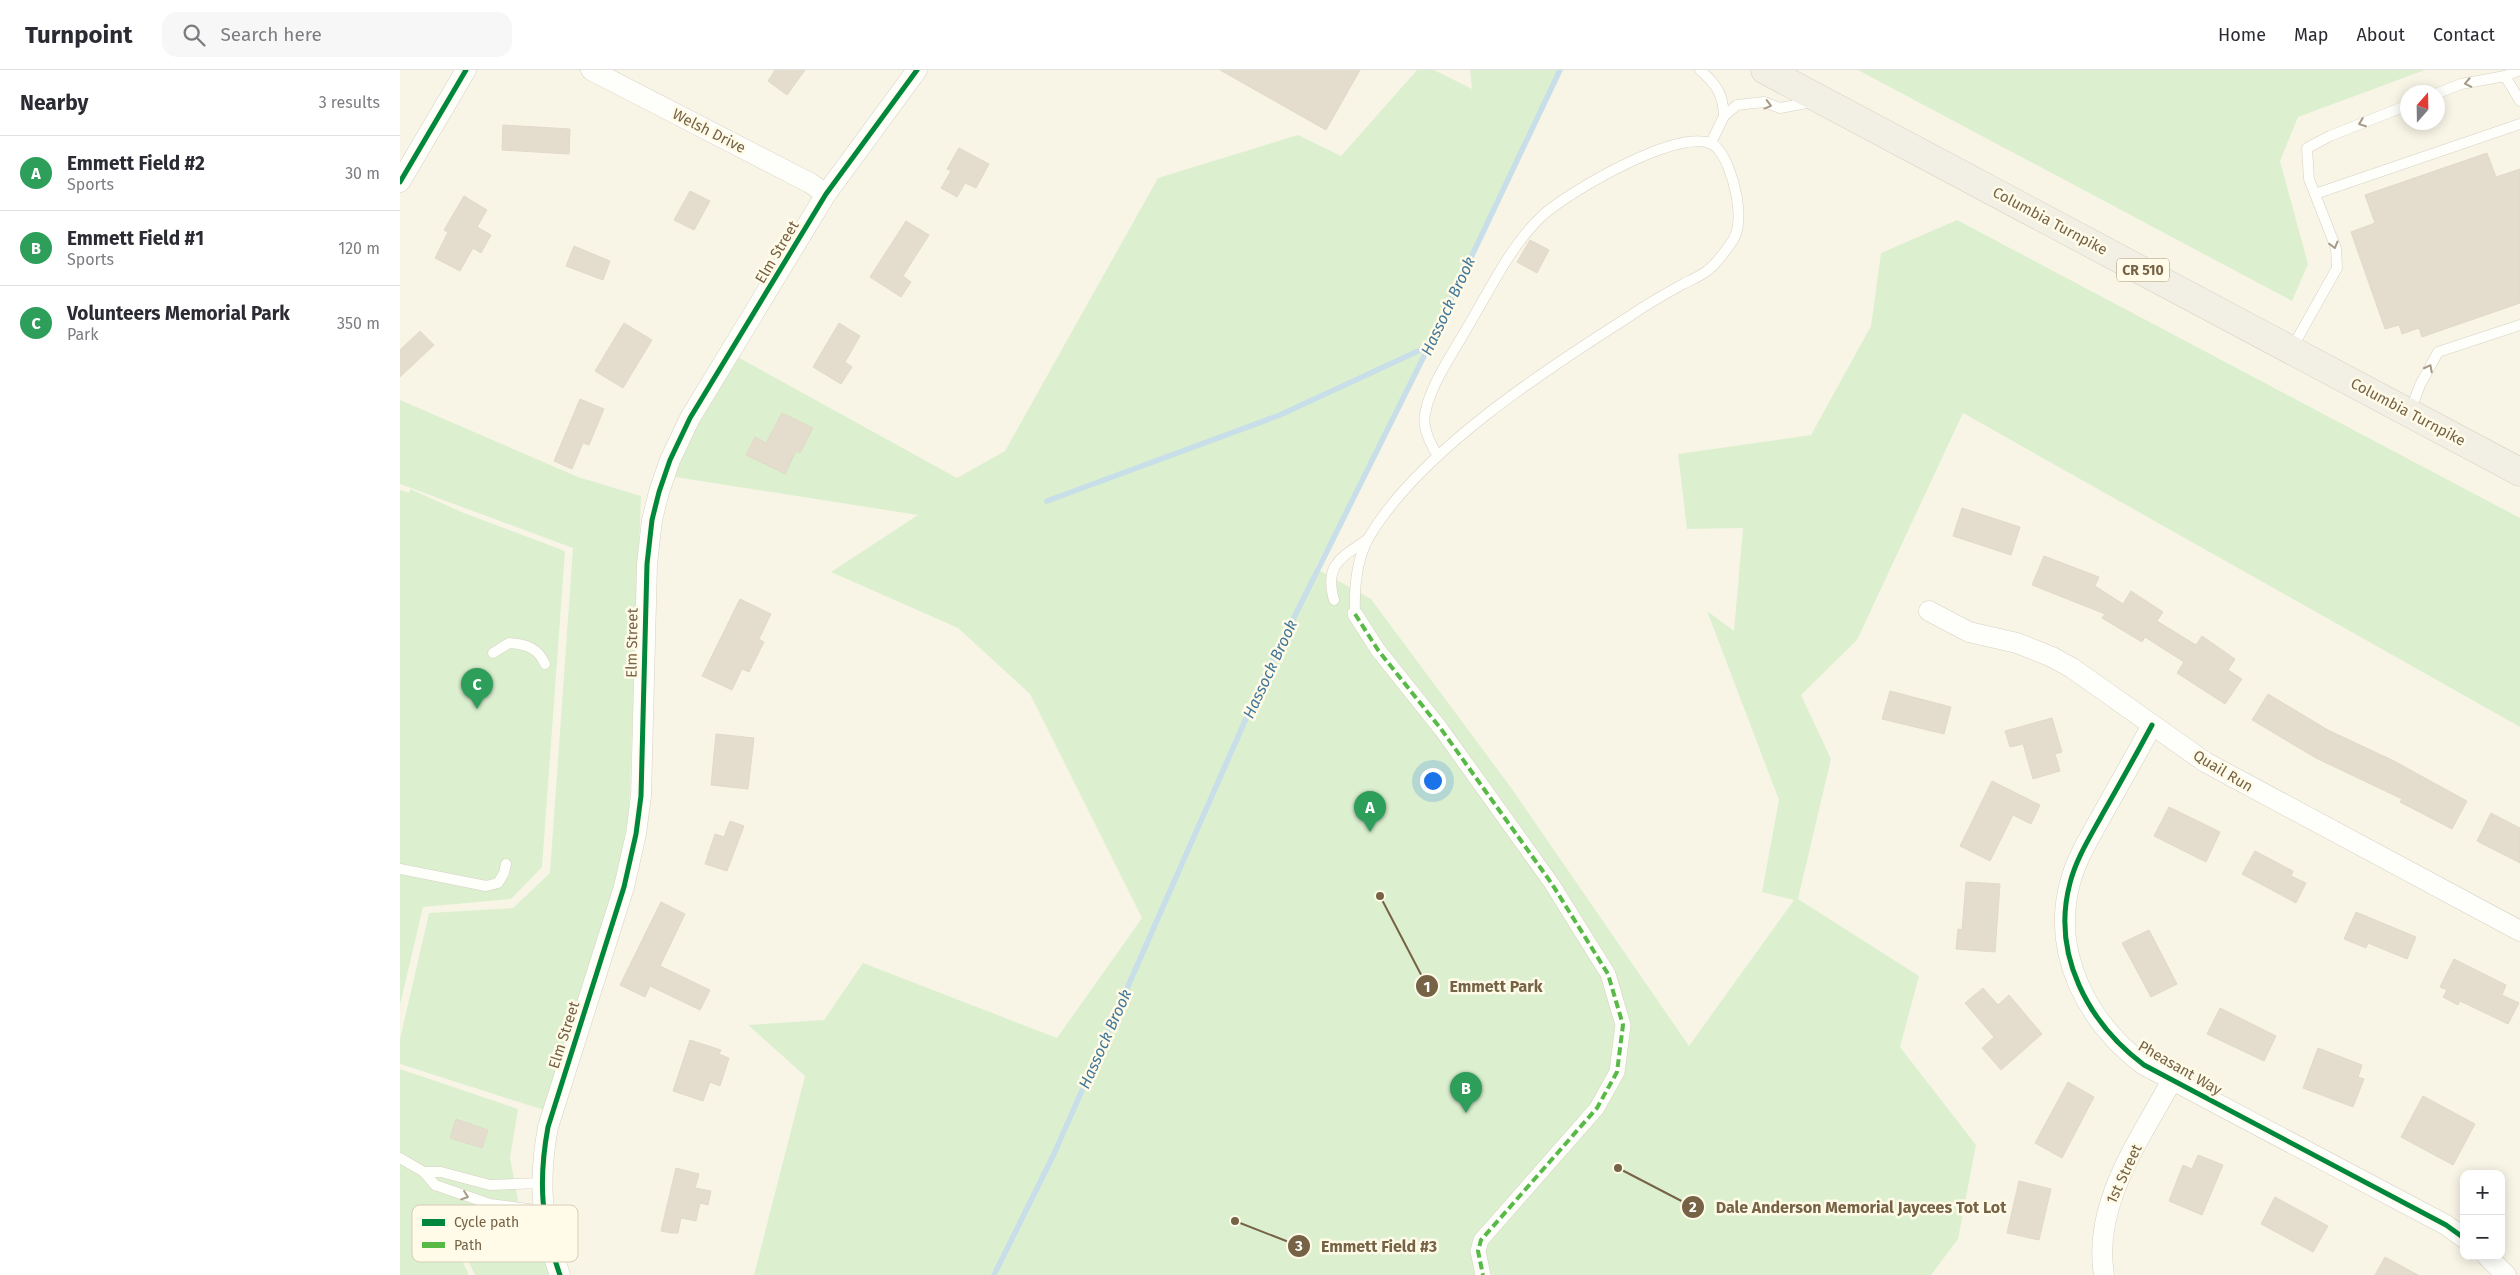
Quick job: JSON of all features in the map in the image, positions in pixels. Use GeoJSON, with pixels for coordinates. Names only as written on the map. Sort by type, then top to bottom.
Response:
{"type":"FeatureCollection","features":[{"type":"Feature","properties":{"kind":"main road","name":"Columbia Turnpike"},"geometry":{"type":"LineString","coordinates":[[1765,70],[2520,472]]}},
{"type":"Feature","properties":{"kind":"street"},"geometry":{"type":"LineString","coordinates":[[400,182],[466,70]]}},
{"type":"Feature","properties":{"kind":"street","name":"Welsh Drive"},"geometry":{"type":"LineString","coordinates":[[591,70],[810,182],[826,194]]}},
{"type":"Feature","properties":{"kind":"street","name":"Elm Street"},"geometry":{"type":"LineString","coordinates":[[543,1205],[542,1160],[548,1127],[624,887],[636,834],[641,796],[647,564],[652,520],[659,492],[670,460],[690,418],[826,194],[917,70]]}},
{"type":"Feature","properties":{"kind":"street","name":"Quail Run"},"geometry":{"type":"LineString","coordinates":[[1929,611],[1969,632],[2017,643],[2052,657],[2072,668],[2152,725],[2233,778],[2520,931]]}},
{"type":"Feature","properties":{"kind":"street"},"geometry":{"type":"LineString","coordinates":[[1355,614],[1378,650],[1441,729],[1552,884],[1608,974],[1623,1025],[1618,1072],[1597,1108],[1481,1240],[1478,1251],[1483,1275]]}},
{"type":"Feature","properties":{"kind":"street","name":"Pheasant Way"},"geometry":{"type":"LineString","coordinates":[[2152,725],[2080,856],[2070,883],[2065,908],[2065,934],[2068,958],[2077,982],[2100,1022],[2128,1054],[2144,1066],[2446,1225],[2460,1235]]}},
{"type":"Feature","properties":{"kind":"street","name":"1st Street"},"geometry":{"type":"LineString","coordinates":[[2104,1275],[2102,1236],[2115,1188],[2172,1080]]}},
{"type":"Feature","properties":{"kind":"street"},"geometry":{"type":"LineString","coordinates":[[2491,1260],[2506,1275]]}},
{"type":"Feature","properties":{"kind":"street","name":"Elm Street"},"geometry":{"type":"LineString","coordinates":[[557,1262],[560,1275]]}},
{"type":"Feature","properties":{"kind":"lane"},"geometry":{"type":"LineString","coordinates":[[1700,70],[1711,79],[1723,98],[1724,116]]}},
{"type":"Feature","properties":{"kind":"lane"},"geometry":{"type":"LineString","coordinates":[[2445,90],[2461,84],[2505,76],[2520,70]]}},
{"type":"Feature","properties":{"kind":"lane"},"geometry":{"type":"LineString","coordinates":[[2505,76],[2520,101]]}},
{"type":"Feature","properties":{"kind":"lane"},"geometry":{"type":"LineString","coordinates":[[1711,143],[1724,116],[1737,106],[1764,102],[1780,108],[1822,100]]}},
{"type":"Feature","properties":{"kind":"lane"},"geometry":{"type":"LineString","coordinates":[[2291,349],[2337,268],[2336,248],[2309,179],[2307,148],[2330,136],[2400,108]]}},
{"type":"Feature","properties":{"kind":"lane"},"geometry":{"type":"LineString","coordinates":[[2315,194],[2520,124]]}},
{"type":"Feature","properties":{"kind":"lane"},"geometry":{"type":"LineString","coordinates":[[1334,600],[1330,576],[1335,565],[1368,539],[1395,502],[1438,456],[1517,392],[1630,315],[1708,270],[1735,237],[1740,211],[1735,188],[1719,149],[1711,143],[1699,141],[1668,146],[1601,176],[1554,204],[1526,232],[1503,267],[1440,375],[1424,416],[1429,442],[1438,456]]}},
{"type":"Feature","properties":{"kind":"lane"},"geometry":{"type":"LineString","coordinates":[[2410,413],[2420,386],[2438,352],[2520,325]]}},
{"type":"Feature","properties":{"kind":"lane"},"geometry":{"type":"LineString","coordinates":[[1355,614],[1356,572],[1368,539]]}},
{"type":"Feature","properties":{"kind":"lane"},"geometry":{"type":"LineString","coordinates":[[493,653],[509,642],[525,645],[541,654],[545,664]]}},
{"type":"Feature","properties":{"kind":"lane"},"geometry":{"type":"LineString","coordinates":[[400,869],[486,886],[498,883],[506,864]]}},
{"type":"Feature","properties":{"kind":"lane"},"geometry":{"type":"LineString","coordinates":[[400,1158],[424,1172],[435,1185],[498,1205]]}},
{"type":"Feature","properties":{"kind":"lane"},"geometry":{"type":"LineString","coordinates":[[424,1172],[441,1172],[490,1185],[541,1182]]}},
{"type":"Feature","properties":{"kind":"green space"},"geometry":{"type":"Polygon","coordinates":[[[1417,70],[1434,70],[1472,89],[1470,70],[1561,70],[1368,467],[1315,568],[1371,599],[1512,789],[1689,1046],[1794,900],[1762,892],[1779,800],[1707,611],[1734,631],[1743,528],[1687,529],[1678,454],[1811,435],[1871,326],[1881,253],[1957,220],[2520,518],[2520,727],[1963,413],[1857,640],[1801,695],[1831,759],[1798,899],[1919,976],[1900,1047],[1976,1145],[1958,1239],[1931,1275],[754,1275],[805,1076],[748,1025],[824,1020],[863,963],[1057,1038],[1142,918],[1030,694],[958,628],[831,572],[918,515],[669,476],[734,355],[957,478],[1005,451],[1158,178],[1298,135],[1341,156],[1417,70]]]}},
{"type":"Feature","properties":{"kind":"green space"},"geometry":{"type":"Polygon","coordinates":[[[1858,70],[2425,70],[2298,117],[2280,161],[2308,264],[2292,301],[1858,70]]]}},
{"type":"Feature","properties":{"kind":"green space"},"geometry":{"type":"Polygon","coordinates":[[[400,400],[578,477],[641,496],[626,890],[553,1113],[400,1064],[400,1039],[429,913],[513,908],[550,873],[573,548],[400,484],[400,400]]]}},
{"type":"Feature","properties":{"kind":"green space"},"geometry":{"type":"Polygon","coordinates":[[[410,489],[464,513],[565,551],[542,867],[511,899],[423,907],[400,1005],[400,490],[409,493],[410,489]]]}},
{"type":"Feature","properties":{"kind":"green space"},"geometry":{"type":"Polygon","coordinates":[[[400,1069],[518,1109],[510,1158],[519,1205],[412,1205],[412,1262],[463,1262],[469,1275],[400,1275],[400,1069]]]}},
{"type":"Feature","properties":{"kind":"green space"},"geometry":{"type":"Polygon","coordinates":[[[469,1262],[559,1262],[564,1275],[475,1275],[469,1262]]]}},
{"type":"Feature","properties":{"kind":"building"},"geometry":{"type":"Polygon","coordinates":[[[775,70],[805,70],[787,95],[768,81],[775,70]]]}},
{"type":"Feature","properties":{"kind":"building"},"geometry":{"type":"Polygon","coordinates":[[[1220,70],[1360,70],[1326,130],[1220,70]]]}},
{"type":"Feature","properties":{"kind":"building"},"geometry":{"type":"Polygon","coordinates":[[[503,125],[570,129],[569,154],[502,150],[503,125]]]}},
{"type":"Feature","properties":{"kind":"building"},"geometry":{"type":"Polygon","coordinates":[[[959,148],[989,164],[976,188],[965,183],[957,197],[941,188],[951,171],[947,169],[959,148]]]}},
{"type":"Feature","properties":{"kind":"building"},"geometry":{"type":"Polygon","coordinates":[[[2487,153],[2496,177],[2520,169],[2520,303],[2422,337],[2419,328],[2402,334],[2399,325],[2385,329],[2351,232],[2375,223],[2365,195],[2487,153]]]}},
{"type":"Feature","properties":{"kind":"building"},"geometry":{"type":"Polygon","coordinates":[[[690,191],[710,201],[694,230],[674,220],[690,191]]]}},
{"type":"Feature","properties":{"kind":"building"},"geometry":{"type":"Polygon","coordinates":[[[464,196],[487,210],[477,227],[491,235],[481,253],[473,248],[460,271],[435,258],[448,232],[444,230],[464,196]]]}},
{"type":"Feature","properties":{"kind":"building"},"geometry":{"type":"Polygon","coordinates":[[[906,221],[929,235],[903,276],[911,282],[901,297],[870,277],[906,221]]]}},
{"type":"Feature","properties":{"kind":"building"},"geometry":{"type":"Polygon","coordinates":[[[1530,240],[1549,250],[1537,273],[1517,262],[1530,240]]]}},
{"type":"Feature","properties":{"kind":"building"},"geometry":{"type":"Polygon","coordinates":[[[574,246],[610,261],[603,280],[566,266],[574,246]]]}},
{"type":"Feature","properties":{"kind":"building"},"geometry":{"type":"Polygon","coordinates":[[[624,323],[652,340],[623,388],[595,371],[624,323]]]}},
{"type":"Feature","properties":{"kind":"building"},"geometry":{"type":"Polygon","coordinates":[[[839,323],[860,336],[845,362],[852,367],[841,384],[813,367],[839,323]]]}},
{"type":"Feature","properties":{"kind":"building"},"geometry":{"type":"Polygon","coordinates":[[[420,331],[434,345],[400,377],[400,350],[420,331]]]}},
{"type":"Feature","properties":{"kind":"building"},"geometry":{"type":"Polygon","coordinates":[[[580,399],[604,409],[589,445],[583,443],[572,469],[554,461],[580,399]]]}},
{"type":"Feature","properties":{"kind":"building"},"geometry":{"type":"Polygon","coordinates":[[[782,413],[813,428],[800,453],[796,451],[785,474],[746,455],[755,437],[766,443],[782,413]]]}},
{"type":"Feature","properties":{"kind":"building"},"geometry":{"type":"Polygon","coordinates":[[[1962,508],[2020,527],[2011,555],[1953,536],[1962,508]]]}},
{"type":"Feature","properties":{"kind":"building"},"geometry":{"type":"Polygon","coordinates":[[[2044,556],[2099,577],[2095,586],[2123,604],[2131,591],[2163,612],[2157,621],[2196,645],[2202,636],[2235,659],[2228,670],[2242,679],[2225,704],[2177,673],[2184,662],[2145,637],[2142,642],[2102,618],[2105,614],[2032,585],[2044,556]]]}},
{"type":"Feature","properties":{"kind":"building"},"geometry":{"type":"Polygon","coordinates":[[[740,599],[771,614],[759,639],[764,642],[749,672],[742,669],[732,690],[702,676],[740,599]]]}},
{"type":"Feature","properties":{"kind":"building"},"geometry":{"type":"Polygon","coordinates":[[[1890,691],[1951,707],[1944,734],[1882,719],[1890,691]]]}},
{"type":"Feature","properties":{"kind":"building"},"geometry":{"type":"Polygon","coordinates":[[[2268,694],[2328,730],[2394,761],[2467,801],[2452,829],[2400,802],[2402,799],[2316,758],[2252,720],[2268,694]]]}},
{"type":"Feature","properties":{"kind":"building"},"geometry":{"type":"Polygon","coordinates":[[[2052,718],[2062,752],[2055,754],[2060,771],[2033,779],[2023,744],[2010,747],[2005,731],[2052,718]]]}},
{"type":"Feature","properties":{"kind":"building"},"geometry":{"type":"Polygon","coordinates":[[[716,734],[754,738],[748,789],[711,785],[716,734]]]}},
{"type":"Feature","properties":{"kind":"building"},"geometry":{"type":"Polygon","coordinates":[[[1992,781],[2040,805],[2031,824],[2013,815],[1990,861],[1960,846],[1992,781]]]}},
{"type":"Feature","properties":{"kind":"building"},"geometry":{"type":"Polygon","coordinates":[[[2169,807],[2220,832],[2206,862],[2154,836],[2169,807]]]}},
{"type":"Feature","properties":{"kind":"building"},"geometry":{"type":"Polygon","coordinates":[[[2491,813],[2520,828],[2520,863],[2477,841],[2491,813]]]}},
{"type":"Feature","properties":{"kind":"building"},"geometry":{"type":"Polygon","coordinates":[[[730,821],[744,826],[727,871],[705,864],[715,834],[724,837],[730,821]]]}},
{"type":"Feature","properties":{"kind":"building"},"geometry":{"type":"Polygon","coordinates":[[[2255,851],[2293,871],[2291,876],[2306,883],[2296,903],[2242,874],[2255,851]]]}},
{"type":"Feature","properties":{"kind":"building"},"geometry":{"type":"Polygon","coordinates":[[[1966,882],[2000,884],[1995,952],[1956,949],[1958,929],[1962,930],[1966,882]]]}},
{"type":"Feature","properties":{"kind":"building"},"geometry":{"type":"Polygon","coordinates":[[[661,902],[685,914],[660,966],[710,990],[700,1010],[650,986],[645,997],[620,985],[661,902]]]}},
{"type":"Feature","properties":{"kind":"building"},"geometry":{"type":"Polygon","coordinates":[[[2356,912],[2416,937],[2407,959],[2368,943],[2366,948],[2344,939],[2356,912]]]}},
{"type":"Feature","properties":{"kind":"building"},"geometry":{"type":"Polygon","coordinates":[[[2149,930],[2177,984],[2151,997],[2122,943],[2149,930]]]}},
{"type":"Feature","properties":{"kind":"building"},"geometry":{"type":"Polygon","coordinates":[[[2454,959],[2506,985],[2502,995],[2519,1003],[2508,1024],[2460,1001],[2458,1005],[2443,997],[2447,990],[2440,987],[2454,959]]]}},
{"type":"Feature","properties":{"kind":"building"},"geometry":{"type":"Polygon","coordinates":[[[1983,988],[1998,1005],[2009,995],[2042,1034],[2001,1070],[1982,1048],[1994,1037],[1965,1003],[1983,988]]]}},
{"type":"Feature","properties":{"kind":"building"},"geometry":{"type":"Polygon","coordinates":[[[2220,1008],[2276,1036],[2264,1061],[2207,1034],[2220,1008]]]}},
{"type":"Feature","properties":{"kind":"building"},"geometry":{"type":"Polygon","coordinates":[[[690,1040],[721,1050],[719,1054],[729,1058],[720,1086],[710,1082],[703,1101],[673,1091],[690,1040]]]}},
{"type":"Feature","properties":{"kind":"building"},"geometry":{"type":"Polygon","coordinates":[[[2318,1048],[2362,1065],[2358,1077],[2364,1079],[2353,1107],[2303,1088],[2318,1048]]]}},
{"type":"Feature","properties":{"kind":"building"},"geometry":{"type":"Polygon","coordinates":[[[2068,1082],[2094,1097],[2062,1158],[2035,1143],[2068,1082]]]}},
{"type":"Feature","properties":{"kind":"building"},"geometry":{"type":"Polygon","coordinates":[[[2423,1096],[2475,1124],[2453,1165],[2401,1137],[2423,1096]]]}},
{"type":"Feature","properties":{"kind":"building"},"geometry":{"type":"Polygon","coordinates":[[[456,1119],[488,1130],[482,1148],[450,1138],[456,1119]]]}},
{"type":"Feature","properties":{"kind":"building"},"geometry":{"type":"Polygon","coordinates":[[[2198,1155],[2223,1165],[2202,1215],[2169,1201],[2183,1165],[2192,1169],[2198,1155]]]}},
{"type":"Feature","properties":{"kind":"building"},"geometry":{"type":"Polygon","coordinates":[[[676,1168],[699,1174],[695,1188],[711,1191],[708,1205],[700,1203],[696,1221],[681,1218],[678,1233],[671,1233],[661,1231],[676,1168]]]}},
{"type":"Feature","properties":{"kind":"building"},"geometry":{"type":"Polygon","coordinates":[[[2019,1181],[2051,1189],[2039,1240],[2007,1233],[2019,1181]]]}},
{"type":"Feature","properties":{"kind":"building"},"geometry":{"type":"Polygon","coordinates":[[[2275,1197],[2328,1226],[2313,1252],[2261,1224],[2275,1197]]]}},
{"type":"Feature","properties":{"kind":"building"},"geometry":{"type":"Polygon","coordinates":[[[2385,1257],[2418,1275],[2375,1275],[2385,1257]]]}},
{"type":"Feature","properties":{"kind":"waterway","name":"Hassock Brook"},"geometry":{"type":"LineString","coordinates":[[994,1275],[1054,1154],[1263,680],[1429,346],[1560,70]]}},
{"type":"Feature","properties":{"kind":"waterway"},"geometry":{"type":"LineString","coordinates":[[1047,501],[1280,415],[1429,346]]}},
{"type":"Feature","properties":{"kind":"marked path"},"geometry":{"type":"LineString","coordinates":[[1355,614],[1378,650],[1441,729],[1552,884],[1608,974],[1623,1025],[1617,1072],[1597,1108],[1481,1240],[1478,1251],[1483,1275]]}},
{"type":"Feature","properties":{"kind":"cycle path"},"geometry":{"type":"LineString","coordinates":[[400,182],[466,70]]}},
{"type":"Feature","properties":{"kind":"cycle path"},"geometry":{"type":"LineString","coordinates":[[543,1205],[543,1166],[548,1127],[624,887],[636,834],[641,796],[647,564],[652,520],[659,492],[670,460],[690,418],[826,194],[917,70]]}},
{"type":"Feature","properties":{"kind":"cycle path"},"geometry":{"type":"LineString","coordinates":[[2152,725],[2084,848],[2070,883],[2065,909],[2070,961],[2079,985],[2091,1008],[2106,1029],[2144,1065],[2446,1225],[2460,1235]]}},
{"type":"Feature","properties":{"kind":"cycle path"},"geometry":{"type":"LineString","coordinates":[[556,1262],[560,1275]]}},
{"type":"Feature","properties":{"kind":"place","name":"Volunteers Memorial Park"},"geometry":{"type":"Point","coordinates":[477,709]}},
{"type":"Feature","properties":{"kind":"place","name":"Emmett Field #2"},"geometry":{"type":"Point","coordinates":[1370,832]}},
{"type":"Feature","properties":{"kind":"place","name":"Emmett Park"},"geometry":{"type":"Point","coordinates":[1380,896]}},
{"type":"Feature","properties":{"kind":"place","name":"Emmett Field #1"},"geometry":{"type":"Point","coordinates":[1466,1113]}},
{"type":"Feature","properties":{"kind":"place","name":"Dale Anderson Memorial Jaycees Tot Lot"},"geometry":{"type":"Point","coordinates":[1618,1168]}},
{"type":"Feature","properties":{"kind":"place","name":"Emmett Field #3"},"geometry":{"type":"Point","coordinates":[1235,1221]}}]}
